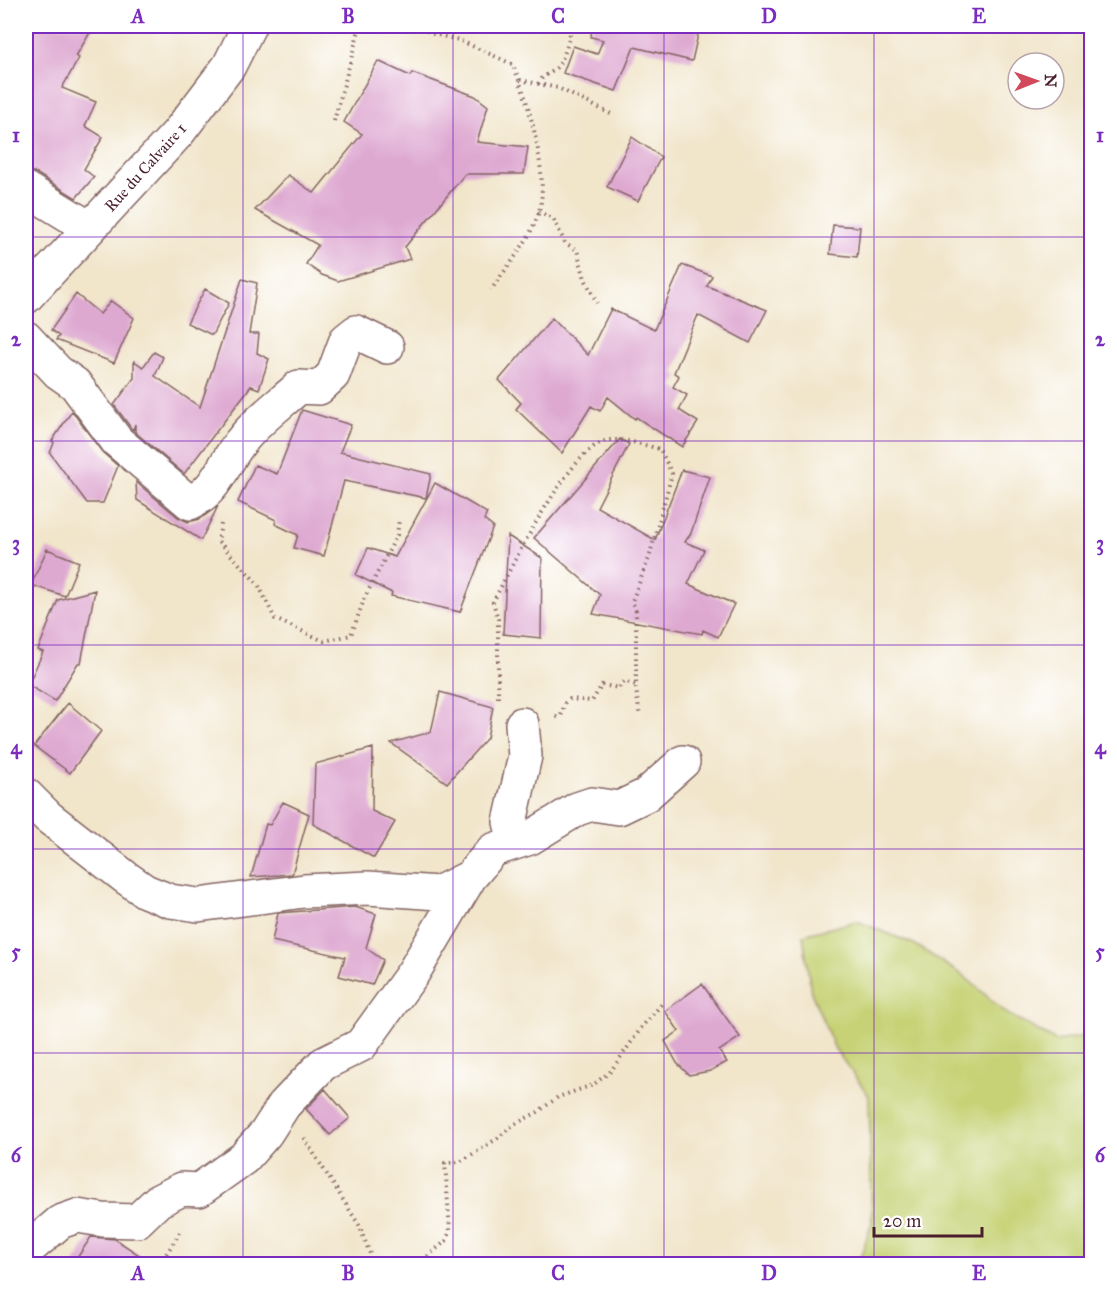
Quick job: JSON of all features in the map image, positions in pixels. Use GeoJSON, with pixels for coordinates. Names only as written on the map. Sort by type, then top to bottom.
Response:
{"type":"FeatureCollection","features":[{"type":"Feature","properties":{"kind":"street","name":"Rue du Calvaire 1"},"geometry":{"type":"LineString","coordinates":[[26,297],[88,227],[178,133],[229,66],[249,26]]}},
{"type":"Feature","properties":{"kind":"street"},"geometry":{"type":"LineString","coordinates":[[26,189],[88,227]]}},
{"type":"Feature","properties":{"kind":"street"},"geometry":{"type":"LineString","coordinates":[[26,338],[58,372],[75,384],[117,441],[190,503],[205,496],[242,440],[263,418],[299,387],[319,388],[333,375],[346,340],[356,332],[387,347]]}},
{"type":"Feature","properties":{"kind":"street"},"geometry":{"type":"LineString","coordinates":[[515,842],[510,822],[525,756],[522,724]]}},
{"type":"Feature","properties":{"kind":"street"},"geometry":{"type":"LineString","coordinates":[[26,1251],[60,1222],[77,1216],[103,1220],[137,1221],[158,1201],[182,1189],[199,1190],[244,1158],[266,1133],[280,1110],[323,1064],[361,1046],[412,973],[470,877],[493,850],[530,838],[577,809],[592,804],[619,808],[646,795],[682,762]]}},
{"type":"Feature","properties":{"kind":"street"},"geometry":{"type":"LineString","coordinates":[[26,795],[48,817],[125,877],[145,891],[170,902],[198,906],[304,891],[368,888],[438,893],[470,877]]}},
{"type":"Feature","properties":{"kind":"path"},"geometry":{"type":"LineString","coordinates":[[334,122],[360,26]]}},
{"type":"Feature","properties":{"kind":"path"},"geometry":{"type":"LineString","coordinates":[[424,26],[429,33],[459,40],[512,64],[520,80],[538,151],[541,202],[522,243],[491,290]]}},
{"type":"Feature","properties":{"kind":"path"},"geometry":{"type":"LineString","coordinates":[[538,84],[542,76],[554,71],[563,57],[572,26]]}},
{"type":"Feature","properties":{"kind":"path"},"geometry":{"type":"LineString","coordinates":[[520,80],[558,88],[613,115]]}},
{"type":"Feature","properties":{"kind":"path"},"geometry":{"type":"LineString","coordinates":[[538,212],[553,218],[566,243],[578,250],[585,279],[597,303]]}},
{"type":"Feature","properties":{"kind":"path"},"geometry":{"type":"LineString","coordinates":[[636,685],[624,681],[619,688],[602,685],[592,700],[570,699],[565,703],[561,716],[512,726],[498,700],[498,619],[493,602],[534,525],[561,486],[583,455],[605,441],[635,443],[660,449],[672,474],[649,558],[632,601],[636,611],[638,639],[636,685],[640,717]]}},
{"type":"Feature","properties":{"kind":"path"},"geometry":{"type":"LineString","coordinates":[[198,499],[222,525],[218,541],[258,584],[275,619],[324,641],[351,635],[365,597],[397,535],[399,519]]}},
{"type":"Feature","properties":{"kind":"path"},"geometry":{"type":"LineString","coordinates":[[418,1264],[446,1241],[450,1231],[445,1163],[460,1162],[498,1138],[513,1125],[533,1116],[558,1097],[593,1085],[611,1071],[644,1024],[663,1003]]}},
{"type":"Feature","properties":{"kind":"path"},"geometry":{"type":"LineString","coordinates":[[280,1110],[312,1147],[359,1226],[374,1264]]}},
{"type":"Feature","properties":{"kind":"green space"},"geometry":{"type":"Polygon","coordinates":[[[857,921],[914,944],[964,976],[1006,1013],[1056,1041],[1091,1035],[1091,1264],[858,1264],[872,1223],[869,1096],[835,1049],[811,992],[803,935],[857,921]]]}},
{"type":"Feature","properties":{"kind":"building"},"geometry":{"type":"Polygon","coordinates":[[[26,26],[94,26],[76,56],[79,58],[62,88],[96,102],[85,126],[103,137],[84,169],[94,177],[76,198],[36,173],[26,170],[26,26]]]}},
{"type":"Feature","properties":{"kind":"building"},"geometry":{"type":"Polygon","coordinates":[[[592,26],[700,26],[692,61],[634,47],[616,91],[563,73],[573,46],[597,54],[603,40],[591,37],[592,26]]]}},
{"type":"Feature","properties":{"kind":"building"},"geometry":{"type":"Polygon","coordinates":[[[378,61],[410,76],[412,73],[475,96],[488,106],[477,142],[528,147],[524,174],[465,174],[405,247],[410,259],[338,281],[322,275],[306,264],[318,245],[255,210],[288,175],[314,193],[362,134],[344,122],[378,61]]]}},
{"type":"Feature","properties":{"kind":"building"},"geometry":{"type":"Polygon","coordinates":[[[632,137],[661,157],[638,201],[607,187],[632,137]]]}},
{"type":"Feature","properties":{"kind":"building"},"geometry":{"type":"Polygon","coordinates":[[[833,225],[860,227],[857,257],[830,254],[833,225]]]}},
{"type":"Feature","properties":{"kind":"building"},"geometry":{"type":"Polygon","coordinates":[[[682,265],[712,276],[707,286],[767,310],[750,343],[698,315],[674,373],[679,376],[673,387],[687,395],[679,410],[698,422],[682,447],[636,417],[635,419],[608,397],[600,411],[591,406],[562,453],[516,409],[521,403],[499,380],[552,318],[588,355],[611,309],[654,330],[682,265]]]}},
{"type":"Feature","properties":{"kind":"building"},"geometry":{"type":"Polygon","coordinates":[[[242,279],[257,283],[249,334],[259,334],[257,353],[269,359],[259,389],[251,386],[184,474],[135,432],[135,424],[133,430],[114,405],[134,378],[134,361],[143,367],[154,352],[163,357],[155,376],[200,407],[242,279]]]}},
{"type":"Feature","properties":{"kind":"building"},"geometry":{"type":"Polygon","coordinates":[[[205,289],[229,303],[212,335],[187,323],[205,289]]]}},
{"type":"Feature","properties":{"kind":"building"},"geometry":{"type":"Polygon","coordinates":[[[76,294],[100,314],[111,301],[134,318],[114,363],[56,340],[59,336],[51,330],[76,294]]]}},
{"type":"Feature","properties":{"kind":"building"},"geometry":{"type":"Polygon","coordinates":[[[302,410],[351,425],[340,452],[431,474],[426,498],[344,481],[324,556],[294,548],[298,535],[275,524],[276,520],[238,502],[255,465],[277,474],[302,410]]]}},
{"type":"Feature","properties":{"kind":"building"},"geometry":{"type":"Polygon","coordinates":[[[72,411],[102,452],[118,466],[103,503],[87,503],[50,453],[54,443],[52,441],[72,411]]]}},
{"type":"Feature","properties":{"kind":"building"},"geometry":{"type":"Polygon","coordinates":[[[620,439],[629,444],[597,507],[655,540],[682,470],[710,477],[691,533],[685,542],[704,550],[688,584],[734,604],[718,637],[703,630],[702,634],[593,614],[600,595],[534,538],[620,439]]]}},
{"type":"Feature","properties":{"kind":"building"},"geometry":{"type":"Polygon","coordinates":[[[136,482],[178,517],[188,522],[200,519],[218,506],[201,540],[137,500],[136,482]]]}},
{"type":"Feature","properties":{"kind":"building"},"geometry":{"type":"Polygon","coordinates":[[[435,483],[487,513],[484,520],[493,527],[460,612],[391,596],[392,593],[356,575],[368,548],[395,557],[435,483]]]}},
{"type":"Feature","properties":{"kind":"building"},"geometry":{"type":"Polygon","coordinates":[[[508,536],[542,558],[541,638],[503,634],[508,536]]]}},
{"type":"Feature","properties":{"kind":"building"},"geometry":{"type":"Polygon","coordinates":[[[47,549],[79,562],[65,596],[31,585],[47,549]]]}},
{"type":"Feature","properties":{"kind":"building"},"geometry":{"type":"Polygon","coordinates":[[[95,590],[81,663],[78,663],[55,701],[28,685],[43,652],[38,650],[58,600],[95,590]]]}},
{"type":"Feature","properties":{"kind":"building"},"geometry":{"type":"Polygon","coordinates":[[[440,692],[493,707],[487,738],[447,783],[391,743],[431,732],[440,692]]]}},
{"type":"Feature","properties":{"kind":"building"},"geometry":{"type":"Polygon","coordinates":[[[68,703],[101,731],[70,773],[34,746],[68,703]]]}},
{"type":"Feature","properties":{"kind":"building"},"geometry":{"type":"Polygon","coordinates":[[[373,748],[372,811],[395,822],[374,858],[313,824],[315,764],[373,748]]]}},
{"type":"Feature","properties":{"kind":"building"},"geometry":{"type":"Polygon","coordinates":[[[283,802],[309,814],[292,874],[251,877],[266,824],[270,825],[283,802]]]}},
{"type":"Feature","properties":{"kind":"building"},"geometry":{"type":"Polygon","coordinates":[[[355,907],[376,914],[366,948],[383,960],[372,985],[339,976],[345,957],[272,941],[278,913],[355,907]]]}},
{"type":"Feature","properties":{"kind":"building"},"geometry":{"type":"Polygon","coordinates":[[[702,984],[740,1037],[719,1051],[727,1062],[710,1071],[689,1075],[677,1063],[665,1041],[679,1031],[665,1011],[702,984]]]}},
{"type":"Feature","properties":{"kind":"building"},"geometry":{"type":"Polygon","coordinates":[[[325,1089],[350,1118],[330,1135],[306,1109],[325,1089]]]}},
{"type":"Feature","properties":{"kind":"building"},"geometry":{"type":"Polygon","coordinates":[[[91,1237],[115,1239],[153,1264],[73,1264],[91,1237]]]}}]}
